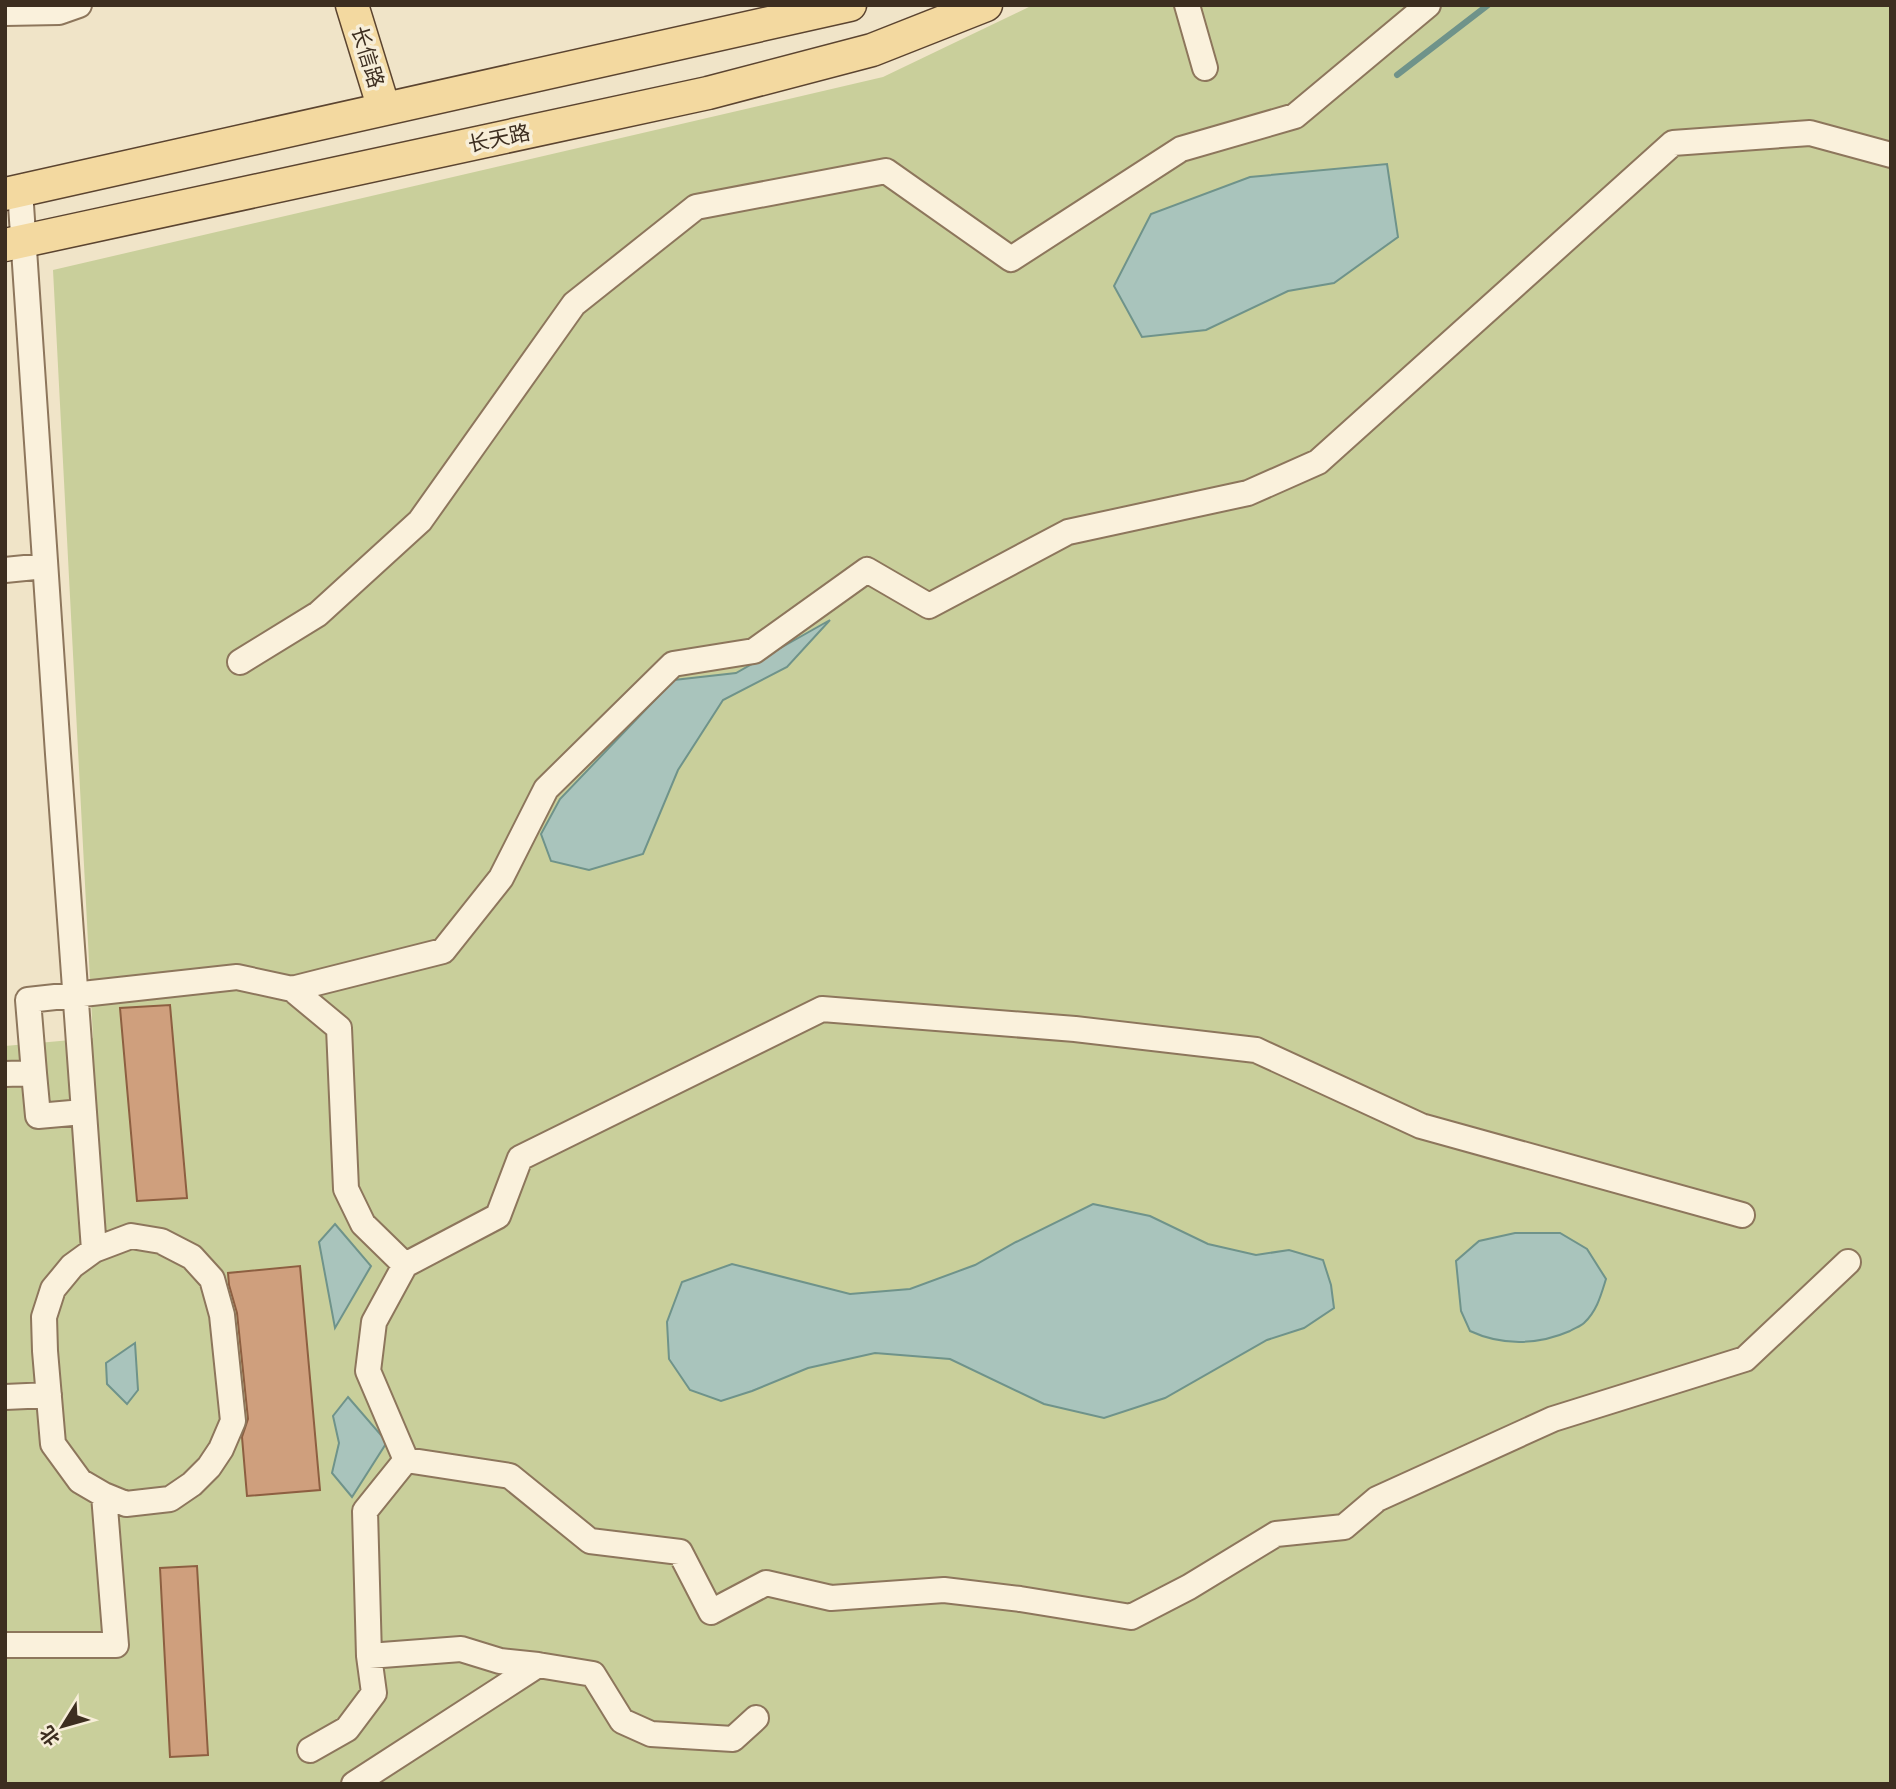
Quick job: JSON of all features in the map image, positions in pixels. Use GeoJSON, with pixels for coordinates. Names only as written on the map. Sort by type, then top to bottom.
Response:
{"type":"FeatureCollection","features":[{"type":"Feature","properties":{"kind":"main road","name":"长信路"},"geometry":{"type":"LineString","coordinates":[[352,5],[394,106]]}},
{"type":"Feature","properties":{"kind":"main road","name":"长信路"},"geometry":{"type":"LineString","coordinates":[[375,5],[394,106]]}},
{"type":"Feature","properties":{"kind":"main road"},"geometry":{"type":"LineString","coordinates":[[13,192],[850,5]]}},
{"type":"Feature","properties":{"kind":"main road","name":"长天路"},"geometry":{"type":"LineString","coordinates":[[15,243],[708,93],[872,50],[986,5]]}},
{"type":"Feature","properties":{"kind":"street"},"geometry":{"type":"LineString","coordinates":[[5,13],[59,12],[79,5]]}},
{"type":"Feature","properties":{"kind":"street"},"geometry":{"type":"LineString","coordinates":[[1187,5],[1205,68]]}},
{"type":"Feature","properties":{"kind":"street"},"geometry":{"type":"LineString","coordinates":[[240,662],[318,614],[420,521],[574,303],[696,206],[886,172],[1010,259],[1181,149],[1295,116],[1428,5]]}},
{"type":"Feature","properties":{"kind":"street"},"geometry":{"type":"LineString","coordinates":[[83,1112],[38,1115],[28,1000],[237,977],[292,989],[443,951],[500,878],[546,789],[673,664],[754,651],[867,570],[929,606],[1068,532],[1248,493],[1318,462],[1673,143],[1810,133],[1891,155]]}},
{"type":"Feature","properties":{"kind":"street"},"geometry":{"type":"LineString","coordinates":[[13,192],[15,243],[45,566],[94,1250]]}},
{"type":"Feature","properties":{"kind":"street"},"geometry":{"type":"LineString","coordinates":[[5,570],[45,566]]}},
{"type":"Feature","properties":{"kind":"street"},"geometry":{"type":"LineString","coordinates":[[292,989],[339,1028],[346,1189],[363,1224],[405,1265]]}},
{"type":"Feature","properties":{"kind":"street"},"geometry":{"type":"LineString","coordinates":[[406,1460],[368,1371],[374,1322],[405,1265],[498,1216],[520,1158],[822,1009],[1075,1030],[1256,1050],[1421,1126],[1742,1215]]}},
{"type":"Feature","properties":{"kind":"street"},"geometry":{"type":"LineString","coordinates":[[5,1074],[34,1073]]}},
{"type":"Feature","properties":{"kind":"street"},"geometry":{"type":"LineString","coordinates":[[131,1236],[161,1241],[192,1256],[212,1279],[222,1315],[233,1421],[221,1449],[209,1467],[192,1484],[170,1499],[126,1504],[104,1496],[80,1481],[53,1444],[44,1317],[53,1289],[72,1266],[94,1250],[131,1236]]}},
{"type":"Feature","properties":{"kind":"street"},"geometry":{"type":"LineString","coordinates":[[406,1460],[510,1475],[590,1541],[680,1552],[712,1612],[766,1583],[831,1598],[944,1590],[1131,1617],[1189,1587],[1276,1534],[1344,1527],[1377,1499],[1553,1419],[1745,1359],[1848,1262]]}},
{"type":"Feature","properties":{"kind":"street"},"geometry":{"type":"LineString","coordinates":[[5,1397],[49,1395]]}},
{"type":"Feature","properties":{"kind":"street"},"geometry":{"type":"LineString","coordinates":[[310,1750],[347,1728],[374,1693],[369,1656],[365,1511],[406,1460]]}},
{"type":"Feature","properties":{"kind":"street"},"geometry":{"type":"LineString","coordinates":[[5,1645],[116,1644],[104,1496]]}},
{"type":"Feature","properties":{"kind":"street"},"geometry":{"type":"LineString","coordinates":[[369,1656],[461,1649],[500,1661],[593,1674],[622,1721],[650,1734],[733,1739],[756,1718]]}},
{"type":"Feature","properties":{"kind":"street"},"geometry":{"type":"LineString","coordinates":[[354,1784],[538,1665]]}},
{"type":"Feature","properties":{"kind":"green space"},"geometry":{"type":"Polygon","coordinates":[[[1033,5],[1891,5],[1891,1784],[5,1784],[5,1046],[93,1038],[53,270],[883,77],[1033,5]]]}},
{"type":"Feature","properties":{"kind":"water"},"geometry":{"type":"Polygon","coordinates":[[[1387,164],[1398,237],[1334,283],[1288,291],[1206,330],[1142,337],[1114,286],[1151,214],[1250,177],[1387,164]]]}},
{"type":"Feature","properties":{"kind":"water"},"geometry":{"type":"Polygon","coordinates":[[[830,620],[787,667],[723,700],[678,770],[643,854],[589,870],[551,861],[541,834],[560,799],[674,680],[736,673],[830,620]]]}},
{"type":"Feature","properties":{"kind":"water"},"geometry":{"type":"Polygon","coordinates":[[[1093,1204],[1150,1216],[1208,1244],[1256,1255],[1289,1250],[1323,1260],[1331,1285],[1334,1308],[1304,1328],[1267,1340],[1165,1398],[1104,1418],[1044,1404],[950,1359],[875,1353],[808,1368],[721,1401],[690,1390],[669,1359],[667,1322],[682,1282],[732,1264],[850,1294],[910,1289],[975,1265],[1093,1204]]]}},
{"type":"Feature","properties":{"kind":"water"},"geometry":{"type":"Polygon","coordinates":[[[335,1224],[371,1266],[335,1328],[319,1242],[335,1224]]]}},
{"type":"Feature","properties":{"kind":"water"},"geometry":{"type":"Polygon","coordinates":[[[1515,1233],[1560,1233],[1587,1249],[1606,1279],[1595,1308],[1583,1324],[1558,1336],[1520,1342],[1495,1339],[1470,1331],[1461,1311],[1456,1261],[1479,1241],[1515,1233]]]}},
{"type":"Feature","properties":{"kind":"water"},"geometry":{"type":"Polygon","coordinates":[[[135,1343],[138,1390],[127,1404],[107,1384],[106,1363],[135,1343]]]}},
{"type":"Feature","properties":{"kind":"water"},"geometry":{"type":"Polygon","coordinates":[[[348,1397],[387,1442],[352,1497],[332,1473],[339,1443],[333,1416],[348,1397]]]}},
{"type":"Feature","properties":{"kind":"building"},"geometry":{"type":"Polygon","coordinates":[[[170,1005],[187,1198],[137,1201],[120,1008],[170,1005]]]}},
{"type":"Feature","properties":{"kind":"building"},"geometry":{"type":"Polygon","coordinates":[[[300,1266],[320,1490],[247,1496],[242,1437],[248,1419],[237,1313],[228,1273],[300,1266]]]}},
{"type":"Feature","properties":{"kind":"building"},"geometry":{"type":"Polygon","coordinates":[[[197,1566],[208,1755],[170,1757],[160,1568],[197,1566]]]}},
{"type":"Feature","properties":{"kind":"waterway"},"geometry":{"type":"LineString","coordinates":[[1397,75],[1488,5]]}}]}
